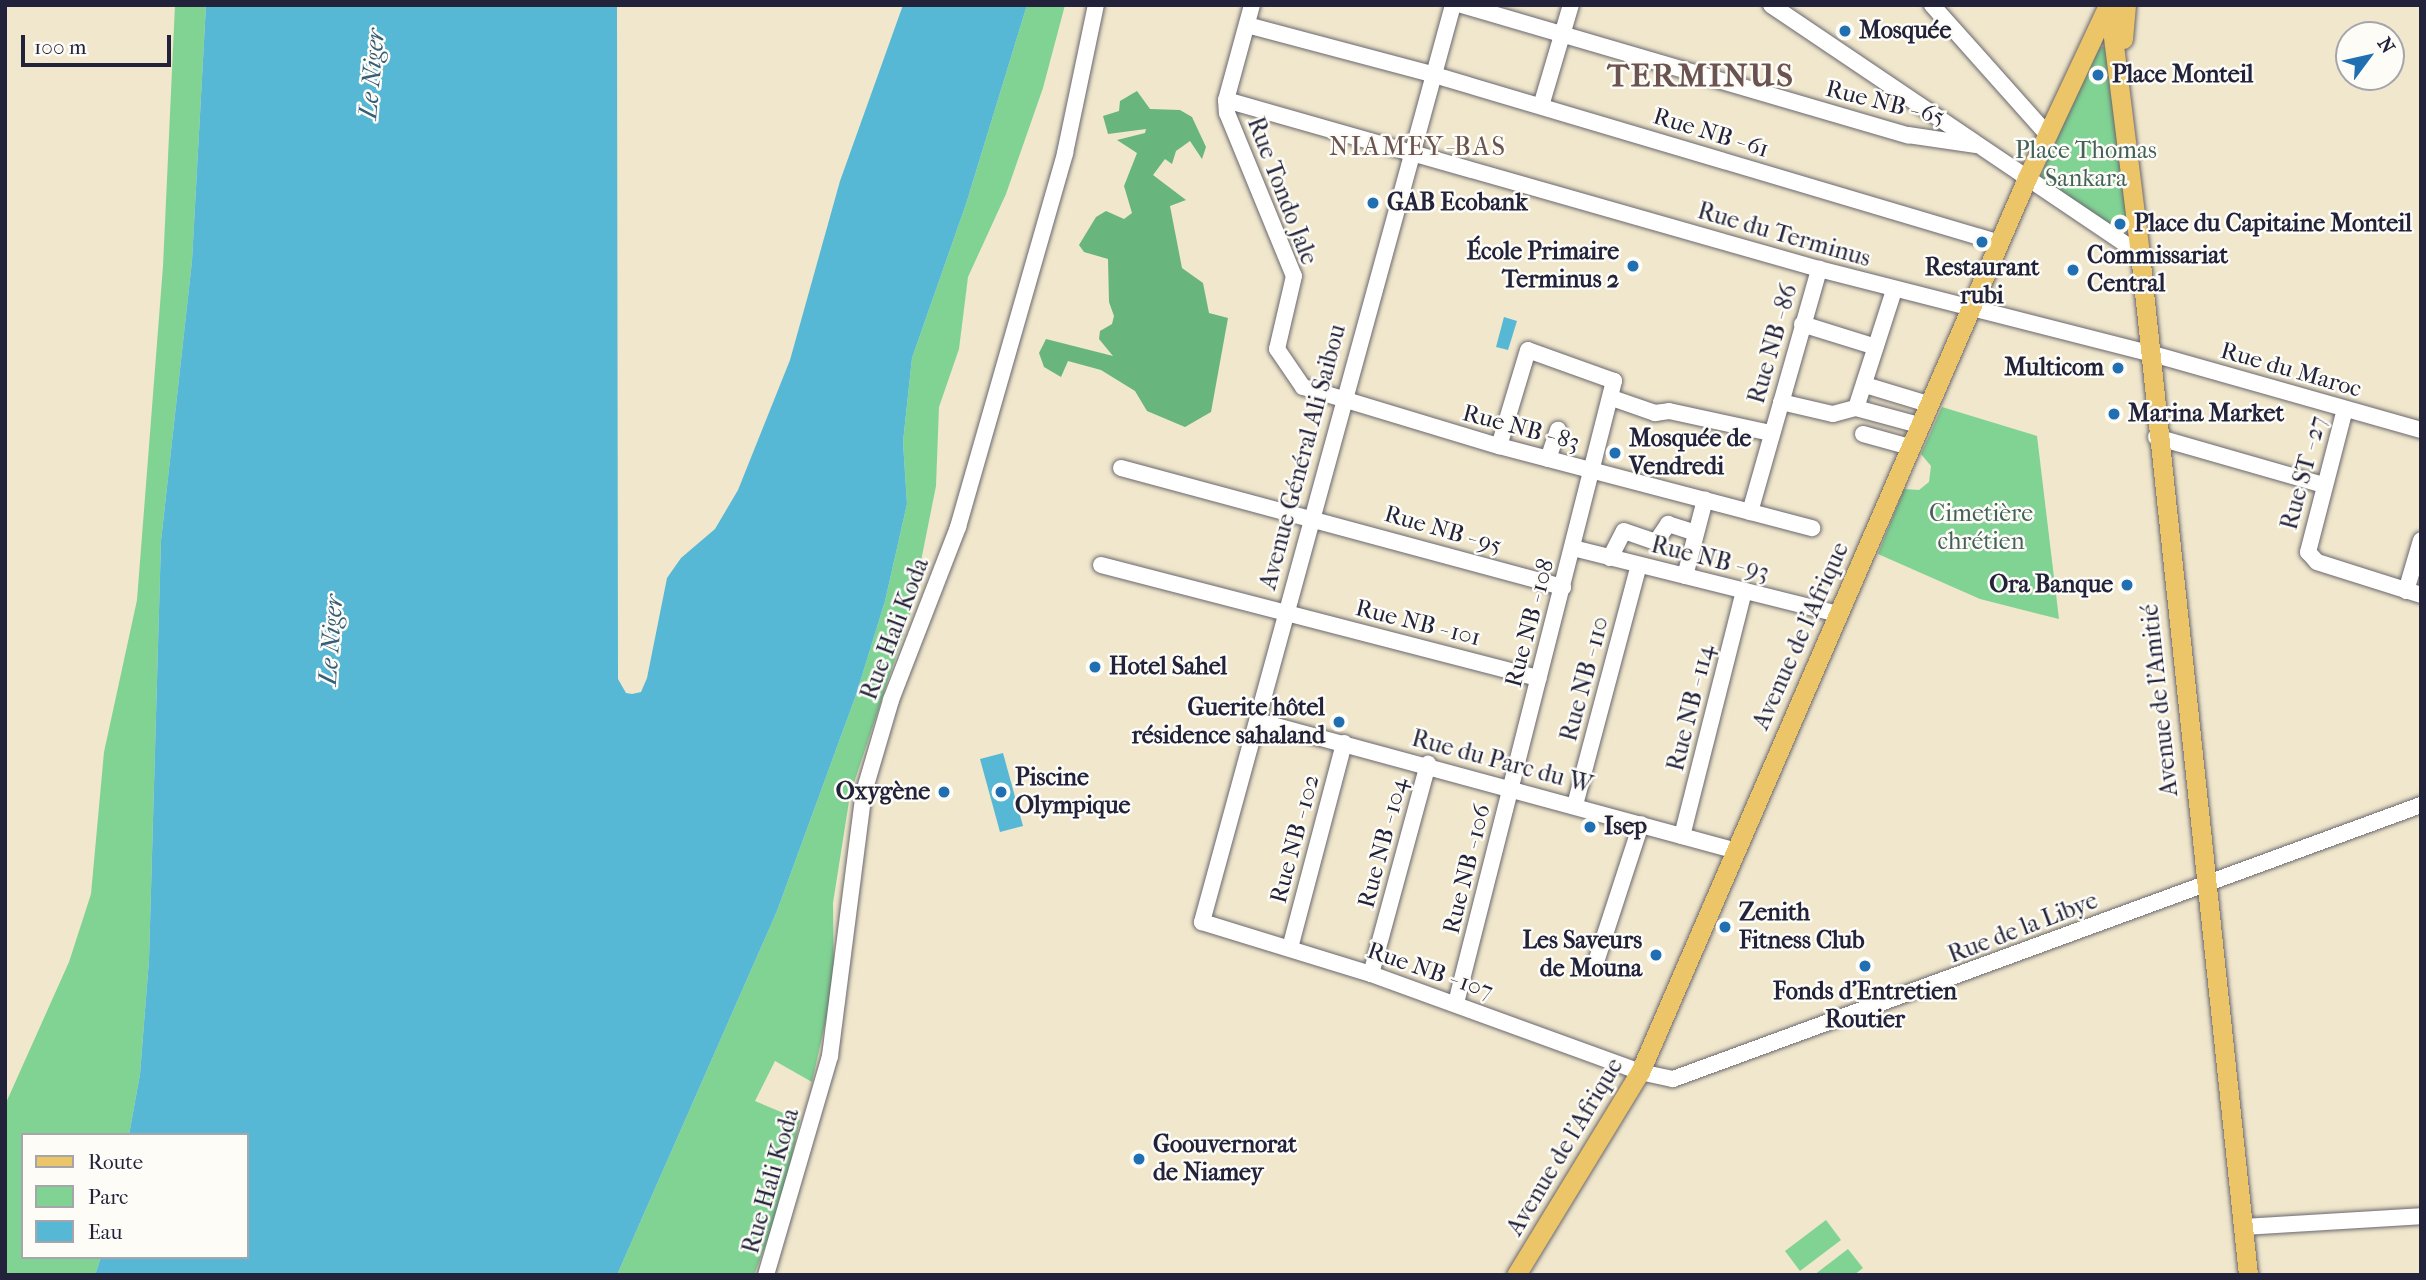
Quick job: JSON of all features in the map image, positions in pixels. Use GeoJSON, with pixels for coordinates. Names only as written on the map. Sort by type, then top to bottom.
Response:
{"type":"FeatureCollection","features":[{"type":"Feature","properties":{"kind":"main road","name":"Avenue de l'Afrique"},"geometry":{"type":"LineString","coordinates":[[1516,1275],[1640,1073],[1733,850],[2046,133],[2108,5]]}},
{"type":"Feature","properties":{"kind":"main road","name":"Avenue de l'Amitié"},"geometry":{"type":"LineString","coordinates":[[2108,5],[2125,120],[2140,254],[2156,437],[2248,1275]]}},
{"type":"Feature","properties":{"kind":"main road","name":"Avenue de l'Amitié"},"geometry":{"type":"LineString","coordinates":[[2125,120],[2126,5]]}},
{"type":"Feature","properties":{"kind":"street","name":"Rue Hali Koda"},"geometry":{"type":"LineString","coordinates":[[766,1275],[830,1056],[864,792],[891,700],[958,527],[1065,153],[1096,5]]}},
{"type":"Feature","properties":{"kind":"street","name":"Rue Tondo Jale"},"geometry":{"type":"LineString","coordinates":[[1252,5],[1226,100],[1231,123],[1294,276],[1277,341],[1279,357],[1303,387],[1341,402]]}},
{"type":"Feature","properties":{"kind":"street","name":"Avenue Général Ali Saibou"},"geometry":{"type":"LineString","coordinates":[[1202,922],[1409,152],[1453,5]]}},
{"type":"Feature","properties":{"kind":"street","name":"Rue NB - 65"},"geometry":{"type":"LineString","coordinates":[[1462,5],[1562,37],[1908,135],[1976,145]]}},
{"type":"Feature","properties":{"kind":"street"},"geometry":{"type":"LineString","coordinates":[[1541,106],[1571,5]]}},
{"type":"Feature","properties":{"kind":"street"},"geometry":{"type":"LineString","coordinates":[[1771,5],[2140,254]]}},
{"type":"Feature","properties":{"kind":"street"},"geometry":{"type":"LineString","coordinates":[[1932,5],[2046,133]]}},
{"type":"Feature","properties":{"kind":"street","name":"Rue NB - 61"},"geometry":{"type":"LineString","coordinates":[[1247,25],[1431,74],[2000,243]]}},
{"type":"Feature","properties":{"kind":"street","name":"Rue du Terminus"},"geometry":{"type":"LineString","coordinates":[[1226,100],[1894,290],[2149,353]]}},
{"type":"Feature","properties":{"kind":"street","name":"Rue NB - 86"},"geometry":{"type":"LineString","coordinates":[[1750,512],[1819,269]]}},
{"type":"Feature","properties":{"kind":"street"},"geometry":{"type":"LineString","coordinates":[[1856,408],[1894,290]]}},
{"type":"Feature","properties":{"kind":"street"},"geometry":{"type":"LineString","coordinates":[[1802,324],[1877,347]]}},
{"type":"Feature","properties":{"kind":"street","name":"Rue NB - 108"},"geometry":{"type":"LineString","coordinates":[[1499,446],[1530,349],[1612,378],[1612,398],[1511,787]]}},
{"type":"Feature","properties":{"kind":"street","name":"Rue du Maroc"},"geometry":{"type":"LineString","coordinates":[[2149,353],[2421,430]]}},
{"type":"Feature","properties":{"kind":"street"},"geometry":{"type":"LineString","coordinates":[[1865,385],[1928,404]]}},
{"type":"Feature","properties":{"kind":"street"},"geometry":{"type":"LineString","coordinates":[[1612,398],[1655,413],[1669,411],[1771,433]]}},
{"type":"Feature","properties":{"kind":"street","name":"Rue NB - 83"},"geometry":{"type":"LineString","coordinates":[[1341,402],[1811,528]]}},
{"type":"Feature","properties":{"kind":"street"},"geometry":{"type":"LineString","coordinates":[[1781,402],[1833,414],[1856,408],[1919,425]]}},
{"type":"Feature","properties":{"kind":"street","name":"Rue ST - 27"},"geometry":{"type":"LineString","coordinates":[[2345,409],[2308,543],[2312,558],[2413,593]]}},
{"type":"Feature","properties":{"kind":"street"},"geometry":{"type":"LineString","coordinates":[[1548,459],[1558,430]]}},
{"type":"Feature","properties":{"kind":"street"},"geometry":{"type":"LineString","coordinates":[[1863,434],[1910,447]]}},
{"type":"Feature","properties":{"kind":"street"},"geometry":{"type":"LineString","coordinates":[[2156,437],[2323,485]]}},
{"type":"Feature","properties":{"kind":"street","name":"Rue NB - 95"},"geometry":{"type":"LineString","coordinates":[[1121,468],[1563,587]]}},
{"type":"Feature","properties":{"kind":"street"},"geometry":{"type":"LineString","coordinates":[[1685,576],[1706,500]]}},
{"type":"Feature","properties":{"kind":"street"},"geometry":{"type":"LineString","coordinates":[[1610,558],[1621,532],[1657,542],[1668,524],[1696,533]]}},
{"type":"Feature","properties":{"kind":"street"},"geometry":{"type":"LineString","coordinates":[[2413,593],[2421,540]]}},
{"type":"Feature","properties":{"kind":"street","name":"Rue NB - 93"},"geometry":{"type":"LineString","coordinates":[[1573,548],[1837,614]]}},
{"type":"Feature","properties":{"kind":"street","name":"Rue NB - 101"},"geometry":{"type":"LineString","coordinates":[[1101,565],[1539,678]]}},
{"type":"Feature","properties":{"kind":"street","name":"Rue NB - 110"},"geometry":{"type":"LineString","coordinates":[[1575,805],[1639,565]]}},
{"type":"Feature","properties":{"kind":"street","name":"Rue NB - 114"},"geometry":{"type":"LineString","coordinates":[[1682,836],[1744,591]]}},
{"type":"Feature","properties":{"kind":"street","name":"Rue du Parc du W"},"geometry":{"type":"LineString","coordinates":[[1258,721],[1428,764],[1733,850]]}},
{"type":"Feature","properties":{"kind":"street","name":"Rue NB - 102"},"geometry":{"type":"LineString","coordinates":[[1290,948],[1344,743]]}},
{"type":"Feature","properties":{"kind":"street","name":"Rue NB - 104"},"geometry":{"type":"LineString","coordinates":[[1371,974],[1428,764]]}},
{"type":"Feature","properties":{"kind":"street","name":"Rue NB - 106"},"geometry":{"type":"LineString","coordinates":[[1456,1003],[1511,787]]}},
{"type":"Feature","properties":{"kind":"street","name":"Rue de la Libye"},"geometry":{"type":"LineString","coordinates":[[1640,1073],[1662,1079],[1684,1077],[2205,883],[2421,806]]}},
{"type":"Feature","properties":{"kind":"street"},"geometry":{"type":"LineString","coordinates":[[1595,962],[1641,824]]}},
{"type":"Feature","properties":{"kind":"street","name":"Rue NB - 107"},"geometry":{"type":"LineString","coordinates":[[1202,922],[1456,1003],[1640,1073]]}},
{"type":"Feature","properties":{"kind":"street"},"geometry":{"type":"LineString","coordinates":[[2243,1227],[2421,1216]]}},
{"type":"Feature","properties":{"kind":"green space"},"geometry":{"type":"Polygon","coordinates":[[[175,5],[206,5],[192,261],[161,541],[149,960],[140,1074],[129,1133],[21,1133],[21,1259],[100,1259],[95,1275],[5,1275],[5,1105],[69,962],[91,894],[104,752],[137,600],[163,266],[175,5]]]}},
{"type":"Feature","properties":{"kind":"green space"},"geometry":{"type":"Polygon","coordinates":[[[1027,5],[1065,5],[1043,88],[1006,194],[968,277],[959,349],[939,407],[936,486],[911,611],[850,795],[833,903],[834,984],[812,1082],[775,1061],[755,1101],[800,1120],[781,1205],[754,1275],[617,1275],[777,911],[856,695],[885,601],[907,504],[903,442],[912,358],[966,204],[1027,5]]]}},
{"type":"Feature","properties":{"kind":"green space","name":"Place Thomas Sankara"},"geometry":{"type":"Polygon","coordinates":[[[2098,46],[2108,48],[2131,230],[2120,235],[2040,177],[2098,46]]]}},
{"type":"Feature","properties":{"kind":"green space"},"geometry":{"type":"Polygon","coordinates":[[[1137,91],[1150,109],[1180,110],[1192,117],[1206,147],[1202,159],[1190,141],[1176,151],[1172,164],[1165,159],[1153,175],[1186,200],[1170,206],[1182,268],[1203,283],[1209,313],[1228,318],[1211,412],[1185,427],[1147,411],[1135,391],[1101,370],[1068,361],[1061,377],[1044,367],[1039,353],[1046,339],[1113,356],[1099,339],[1100,331],[1112,324],[1114,316],[1109,302],[1108,259],[1084,252],[1079,245],[1096,217],[1106,211],[1124,219],[1132,213],[1124,186],[1137,153],[1117,140],[1145,133],[1146,129],[1108,134],[1103,116],[1119,111],[1120,101],[1137,91]]]}},
{"type":"Feature","properties":{"kind":"green space","name":"Cimetière chrétien"},"geometry":{"type":"Polygon","coordinates":[[[1942,407],[2037,436],[2059,619],[1980,599],[1878,554],[1904,489],[1919,490],[1929,482],[1931,466],[1921,454],[1942,407]]]}},
{"type":"Feature","properties":{"kind":"green space"},"geometry":{"type":"Polygon","coordinates":[[[1826,1220],[1841,1240],[1800,1271],[1785,1251],[1826,1220]]]}},
{"type":"Feature","properties":{"kind":"green space"},"geometry":{"type":"Polygon","coordinates":[[[1848,1249],[1863,1268],[1854,1275],[1814,1275],[1848,1249]]]}},
{"type":"Feature","properties":{"kind":"water","name":"Le Niger"},"geometry":{"type":"Polygon","coordinates":[[[206,5],[617,5],[618,679],[626,693],[641,692],[647,678],[667,578],[681,558],[715,529],[738,490],[790,360],[840,181],[903,5],[1027,5],[966,204],[912,358],[903,442],[907,504],[885,601],[856,695],[777,911],[617,1275],[95,1275],[100,1259],[248,1259],[248,1133],[129,1133],[140,1074],[149,960],[161,541],[192,261],[206,5]]]}},
{"type":"Feature","properties":{"kind":"water"},"geometry":{"type":"Polygon","coordinates":[[[1504,317],[1517,321],[1508,350],[1496,347],[1504,317]]]}},
{"type":"Feature","properties":{"kind":"water","name":"Piscine Olympique"},"geometry":{"type":"Polygon","coordinates":[[[1003,753],[1023,826],[1000,832],[980,759],[1003,753]]]}},
{"type":"Feature","properties":{"kind":"place","name":"Mosquée"},"geometry":{"type":"Point","coordinates":[1845,31]}},
{"type":"Feature","properties":{"kind":"place","name":"Place Monteil"},"geometry":{"type":"Point","coordinates":[2098,75]}},
{"type":"Feature","properties":{"kind":"place","name":"GAB Ecobank"},"geometry":{"type":"Point","coordinates":[1373,203]}},
{"type":"Feature","properties":{"kind":"place","name":"Place du Capitaine Monteil"},"geometry":{"type":"Point","coordinates":[2120,224]}},
{"type":"Feature","properties":{"kind":"place","name":"Restaurant rubi"},"geometry":{"type":"Point","coordinates":[1982,242]}},
{"type":"Feature","properties":{"kind":"place","name":"École Primaire Terminus 2"},"geometry":{"type":"Point","coordinates":[1633,266]}},
{"type":"Feature","properties":{"kind":"place","name":"Commissariat Central"},"geometry":{"type":"Point","coordinates":[2073,270]}},
{"type":"Feature","properties":{"kind":"place","name":"Multicom"},"geometry":{"type":"Point","coordinates":[2118,368]}},
{"type":"Feature","properties":{"kind":"place","name":"Marina Market"},"geometry":{"type":"Point","coordinates":[2114,414]}},
{"type":"Feature","properties":{"kind":"place","name":"Mosquée de Vendredi"},"geometry":{"type":"Point","coordinates":[1615,453]}},
{"type":"Feature","properties":{"kind":"place","name":"Ora Banque"},"geometry":{"type":"Point","coordinates":[2127,585]}},
{"type":"Feature","properties":{"kind":"place","name":"Hotel Sahel"},"geometry":{"type":"Point","coordinates":[1095,667]}},
{"type":"Feature","properties":{"kind":"place","name":"Guerite hôtel résidence sahaland"},"geometry":{"type":"Point","coordinates":[1339,722]}},
{"type":"Feature","properties":{"kind":"place","name":"Oxygène"},"geometry":{"type":"Point","coordinates":[944,792]}},
{"type":"Feature","properties":{"kind":"place","name":"Piscine Olympique"},"geometry":{"type":"Point","coordinates":[1001,792]}},
{"type":"Feature","properties":{"kind":"place","name":"Isep"},"geometry":{"type":"Point","coordinates":[1590,827]}},
{"type":"Feature","properties":{"kind":"place","name":"Zenith Fitness Club"},"geometry":{"type":"Point","coordinates":[1725,927]}},
{"type":"Feature","properties":{"kind":"place","name":"Les Saveurs de Mouna"},"geometry":{"type":"Point","coordinates":[1656,955]}},
{"type":"Feature","properties":{"kind":"place","name":"Fonds d'Entretien Routier"},"geometry":{"type":"Point","coordinates":[1865,966]}},
{"type":"Feature","properties":{"kind":"place","name":"Goouvernorat de Niamey"},"geometry":{"type":"Point","coordinates":[1139,1159]}},
{"type":"Feature","properties":{"kind":"district","name":"TERMINUS"},"geometry":{"type":"Point","coordinates":[1701,76]}},
{"type":"Feature","properties":{"kind":"district","name":"NIAMEY-BAS"},"geometry":{"type":"Point","coordinates":[1418,147]}}]}
